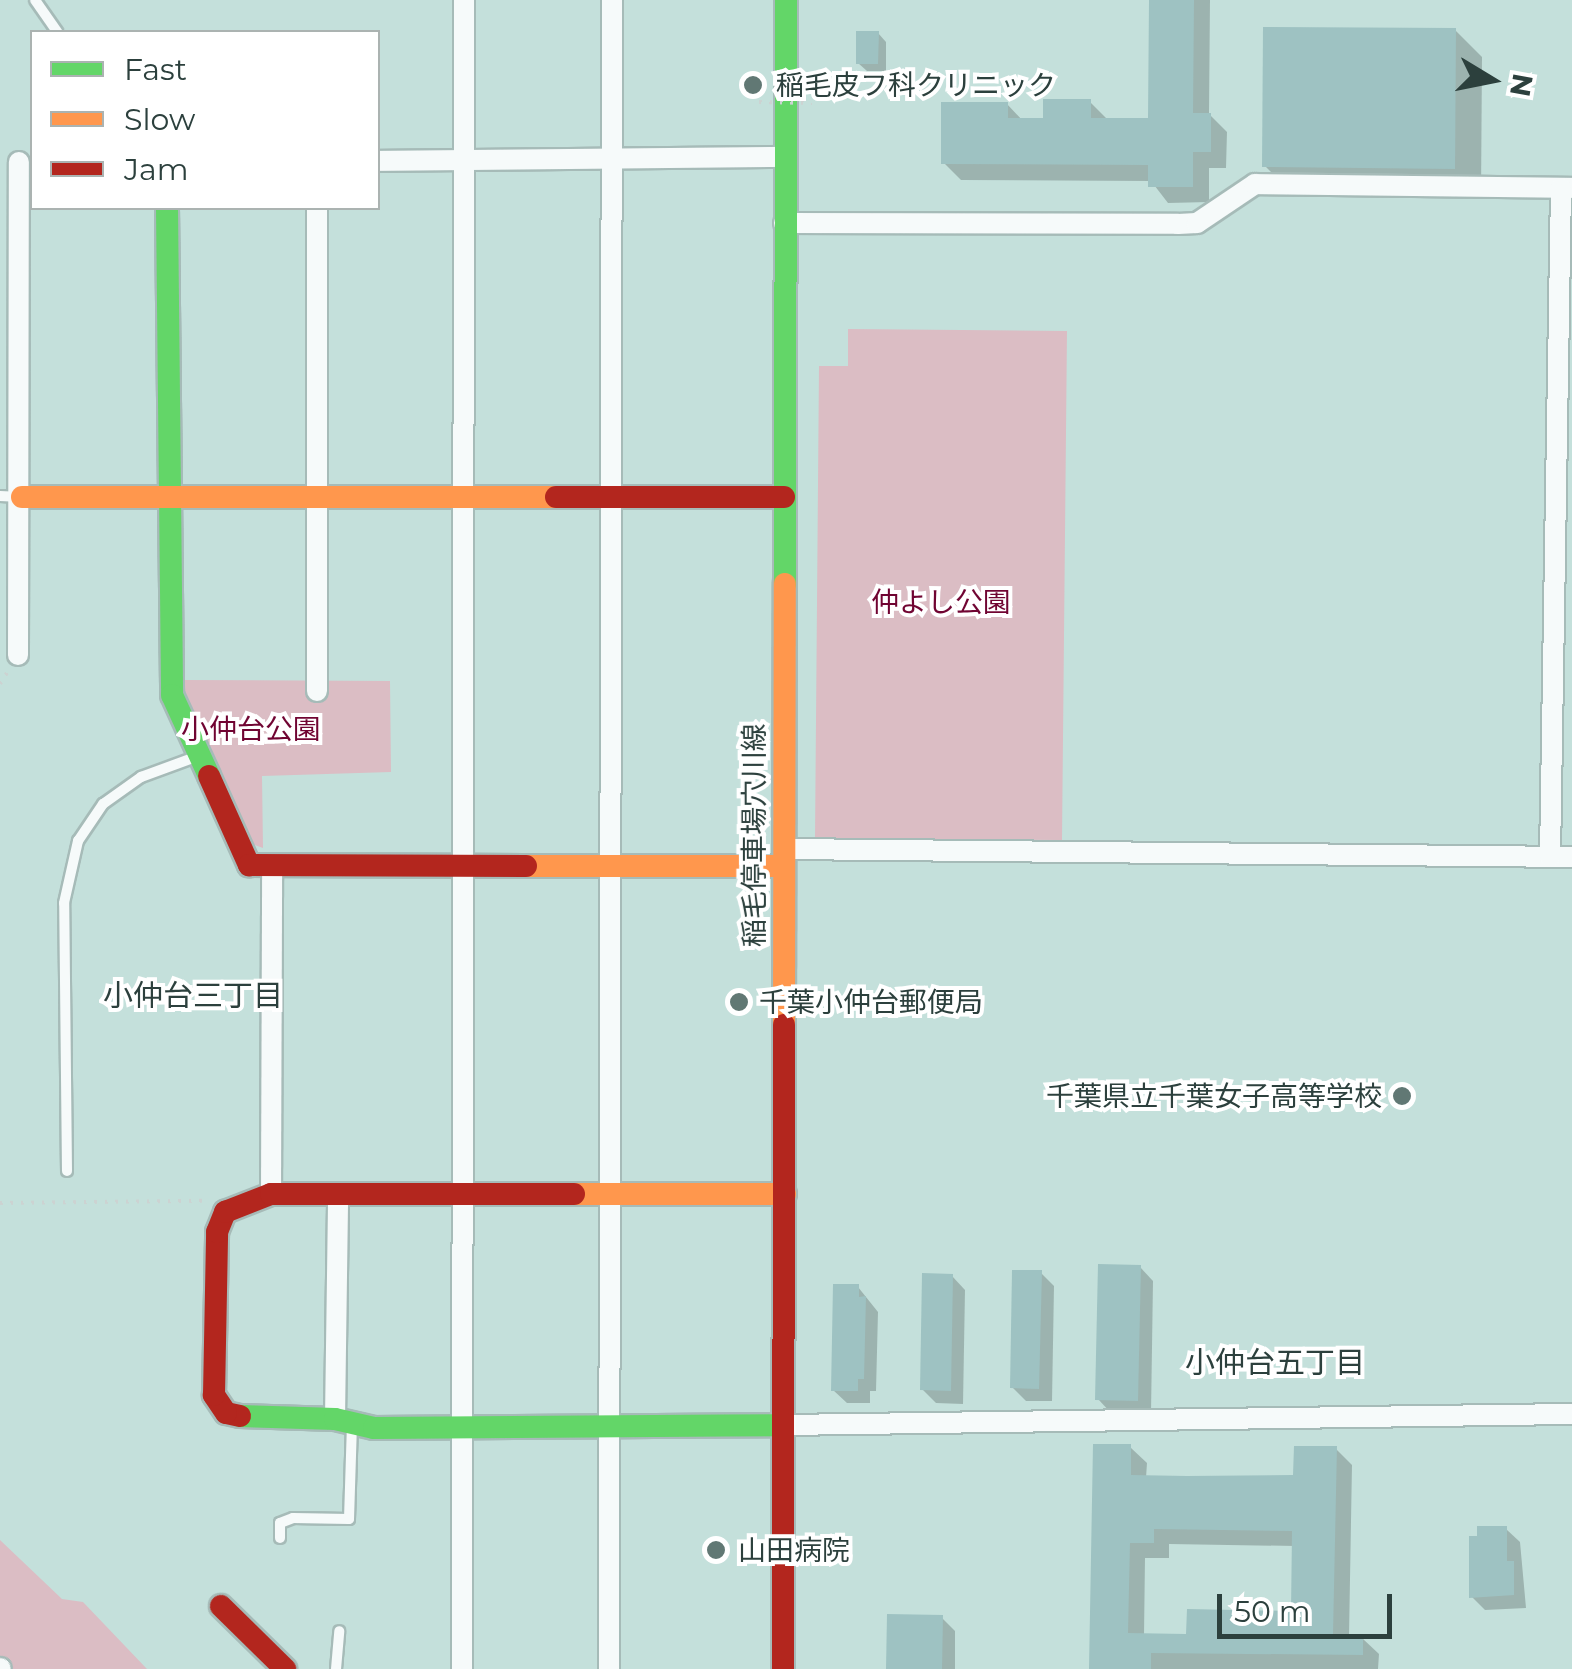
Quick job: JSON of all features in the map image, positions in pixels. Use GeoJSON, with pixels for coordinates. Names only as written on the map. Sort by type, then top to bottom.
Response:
{"type":"FeatureCollection","features":[{"type":"Feature","properties":{"kind":"street"},"geometry":{"type":"LineString","coordinates":[[462,1669],[466,1424],[464,0]]}},
{"type":"Feature","properties":{"kind":"street"},"geometry":{"type":"LineString","coordinates":[[608,1669],[613,1195],[612,0]]}},
{"type":"Feature","properties":{"kind":"street","name":"稲毛停車場穴川線"},"geometry":{"type":"LineString","coordinates":[[783,1669],[786,0]]}},
{"type":"Feature","properties":{"kind":"street"},"geometry":{"type":"LineString","coordinates":[[380,161],[786,158]]}},
{"type":"Feature","properties":{"kind":"street"},"geometry":{"type":"LineString","coordinates":[[17,162],[11,497],[18,655]]}},
{"type":"Feature","properties":{"kind":"street"},"geometry":{"type":"LineString","coordinates":[[784,224],[1198,223],[1255,184],[1566,188],[1550,857]]}},
{"type":"Feature","properties":{"kind":"street"},"geometry":{"type":"LineString","coordinates":[[167,210],[172,695],[248,865],[612,868],[784,858],[1572,857]]}},
{"type":"Feature","properties":{"kind":"street"},"geometry":{"type":"LineString","coordinates":[[317,210],[317,691]]}},
{"type":"Feature","properties":{"kind":"street"},"geometry":{"type":"LineString","coordinates":[[11,497],[784,497]]}},
{"type":"Feature","properties":{"kind":"street"},"geometry":{"type":"LineString","coordinates":[[271,1194],[272,865]]}},
{"type":"Feature","properties":{"kind":"street"},"geometry":{"type":"LineString","coordinates":[[785,1194],[271,1194],[225,1212],[217,1232],[214,1395],[226,1413],[245,1417],[466,1424],[783,1426],[1572,1414]]}},
{"type":"Feature","properties":{"kind":"street"},"geometry":{"type":"LineString","coordinates":[[338,1195],[344,1422]]}},
{"type":"Feature","properties":{"kind":"street"},"geometry":{"type":"LineString","coordinates":[[222,1606],[285,1669]]}},
{"type":"Feature","properties":{"kind":"lane"},"geometry":{"type":"LineString","coordinates":[[35,0],[56,30]]}},
{"type":"Feature","properties":{"kind":"lane"},"geometry":{"type":"LineString","coordinates":[[67,1171],[64,903],[78,841],[104,804],[141,777],[199,756]]}},
{"type":"Feature","properties":{"kind":"lane"},"geometry":{"type":"LineString","coordinates":[[280,1538],[280,1523],[292,1518],[349,1519],[344,1422]]}},
{"type":"Feature","properties":{"kind":"lane"},"geometry":{"type":"LineString","coordinates":[[336,1669],[339,1631]]}},
{"type":"Feature","properties":{"kind":"path"},"geometry":{"type":"LineString","coordinates":[[759,102],[812,103]]}},
{"type":"Feature","properties":{"kind":"path"},"geometry":{"type":"LineString","coordinates":[[0,1203],[212,1201],[225,1212]]}},
{"type":"Feature","properties":{"kind":"green space","name":"仲よし公園"},"geometry":{"type":"Polygon","coordinates":[[[848,329],[1067,331],[1062,840],[815,838],[819,366],[848,366],[848,329]]]}},
{"type":"Feature","properties":{"kind":"green space","name":"小仲台公園"},"geometry":{"type":"Polygon","coordinates":[[[181,680],[390,681],[391,772],[262,776],[263,848],[246,842],[181,689],[181,680]]]}},
{"type":"Feature","properties":{"kind":"green space"},"geometry":{"type":"Polygon","coordinates":[[[0,1540],[62,1599],[83,1602],[147,1669],[6,1669],[0,1663],[0,1540]]]}},
{"type":"Feature","properties":{"kind":"building"},"geometry":{"type":"Polygon","coordinates":[[[1149,0],[1194,0],[1193,113],[1211,113],[1211,152],[1193,152],[1193,187],[1148,187],[1148,165],[941,164],[941,102],[1008,102],[1008,118],[1043,118],[1043,99],[1091,99],[1091,118],[1148,118],[1149,0]]]}},
{"type":"Feature","properties":{"kind":"building"},"geometry":{"type":"Polygon","coordinates":[[[1263,27],[1456,28],[1455,169],[1262,167],[1263,27]]]}},
{"type":"Feature","properties":{"kind":"building"},"geometry":{"type":"Polygon","coordinates":[[[856,31],[879,31],[878,64],[856,64],[856,31]]]}},
{"type":"Feature","properties":{"kind":"building"},"geometry":{"type":"Polygon","coordinates":[[[1098,1264],[1141,1265],[1138,1401],[1095,1400],[1098,1264]]]}},
{"type":"Feature","properties":{"kind":"building"},"geometry":{"type":"Polygon","coordinates":[[[1012,1270],[1042,1270],[1039,1389],[1010,1388],[1012,1270]]]}},
{"type":"Feature","properties":{"kind":"building"},"geometry":{"type":"Polygon","coordinates":[[[922,1273],[953,1274],[951,1391],[920,1390],[922,1273]]]}},
{"type":"Feature","properties":{"kind":"building"},"geometry":{"type":"Polygon","coordinates":[[[833,1284],[859,1284],[859,1297],[866,1296],[864,1379],[858,1379],[858,1391],[831,1391],[833,1284]]]}},
{"type":"Feature","properties":{"kind":"building"},"geometry":{"type":"Polygon","coordinates":[[[1093,1444],[1131,1444],[1131,1475],[1187,1476],[1293,1475],[1294,1446],[1337,1446],[1333,1635],[1363,1635],[1363,1655],[1151,1653],[1151,1669],[1089,1669],[1093,1444]],[[1154,1529],[1154,1543],[1130,1543],[1128,1633],[1186,1634],[1187,1609],[1291,1611],[1292,1531],[1154,1529]]]}},
{"type":"Feature","properties":{"kind":"building"},"geometry":{"type":"Polygon","coordinates":[[[1477,1526],[1507,1526],[1507,1561],[1514,1561],[1514,1595],[1469,1598],[1469,1536],[1477,1536],[1477,1526]]]}},
{"type":"Feature","properties":{"kind":"building"},"geometry":{"type":"Polygon","coordinates":[[[887,1614],[943,1615],[942,1669],[886,1669],[887,1614]]]}},
{"type":"Feature","properties":{"kind":"traffic: fast"},"geometry":{"type":"LineString","coordinates":[[785,584],[786,0]]}},
{"type":"Feature","properties":{"kind":"traffic: fast"},"geometry":{"type":"LineString","coordinates":[[167,210],[172,695],[209,776]]}},
{"type":"Feature","properties":{"kind":"traffic: fast"},"geometry":{"type":"LineString","coordinates":[[240,1416],[335,1419],[374,1428],[783,1425]]}},
{"type":"Feature","properties":{"kind":"traffic: slow"},"geometry":{"type":"LineString","coordinates":[[22,497],[556,497]]}},
{"type":"Feature","properties":{"kind":"traffic: slow"},"geometry":{"type":"LineString","coordinates":[[784,1025],[785,584]]}},
{"type":"Feature","properties":{"kind":"traffic: slow"},"geometry":{"type":"LineString","coordinates":[[526,866],[784,866]]}},
{"type":"Feature","properties":{"kind":"traffic: slow"},"geometry":{"type":"LineString","coordinates":[[574,1194],[785,1194]]}},
{"type":"Feature","properties":{"kind":"traffic: jam"},"geometry":{"type":"LineString","coordinates":[[556,497],[784,497]]}},
{"type":"Feature","properties":{"kind":"traffic: jam"},"geometry":{"type":"LineString","coordinates":[[209,776],[249,865],[526,866]]}},
{"type":"Feature","properties":{"kind":"traffic: jam"},"geometry":{"type":"LineString","coordinates":[[783,1669],[784,1025]]}},
{"type":"Feature","properties":{"kind":"traffic: jam"},"geometry":{"type":"LineString","coordinates":[[240,1416],[226,1413],[214,1395],[217,1232],[225,1212],[271,1194],[574,1194]]}},
{"type":"Feature","properties":{"kind":"traffic: jam"},"geometry":{"type":"LineString","coordinates":[[221,1606],[285,1669]]}},
{"type":"Feature","properties":{"kind":"place","name":"稲毛皮フ科クリニック"},"geometry":{"type":"Point","coordinates":[753,85]}},
{"type":"Feature","properties":{"kind":"place","name":"千葉小仲台郵便局"},"geometry":{"type":"Point","coordinates":[739,1002]}},
{"type":"Feature","properties":{"kind":"place","name":"千葉県立千葉女子高等学校"},"geometry":{"type":"Point","coordinates":[1402,1096]}},
{"type":"Feature","properties":{"kind":"place","name":"山田病院"},"geometry":{"type":"Point","coordinates":[716,1550]}},
{"type":"Feature","properties":{"kind":"district","name":"小仲台三丁目"},"geometry":{"type":"Point","coordinates":[193,996]}},
{"type":"Feature","properties":{"kind":"district","name":"小仲台五丁目"},"geometry":{"type":"Point","coordinates":[1275,1363]}}]}
